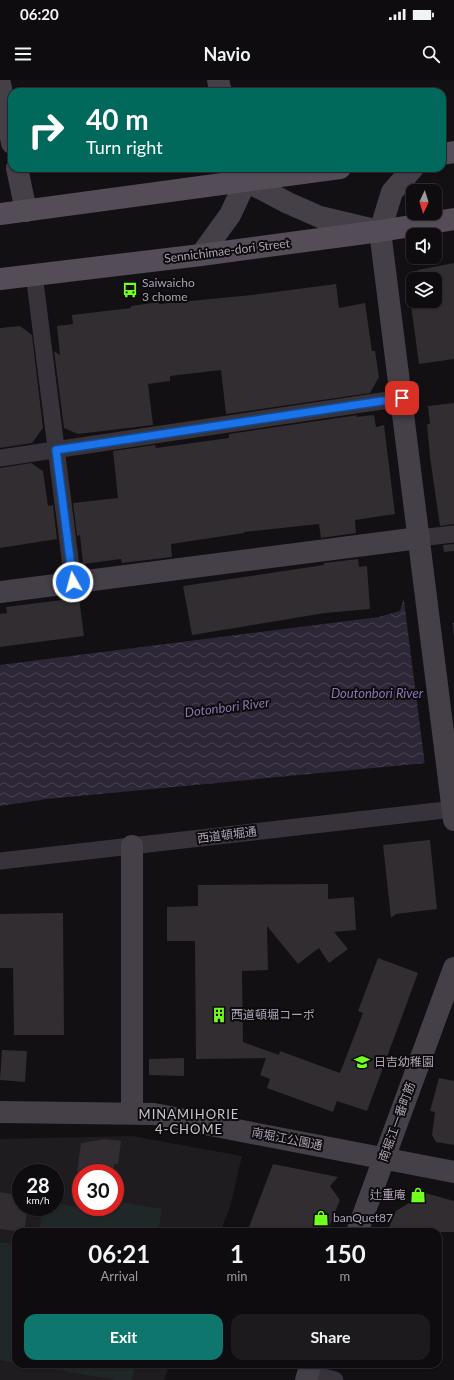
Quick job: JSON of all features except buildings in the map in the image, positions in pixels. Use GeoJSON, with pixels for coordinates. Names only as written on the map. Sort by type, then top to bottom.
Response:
{"type":"FeatureCollection","features":[{"type":"Feature","properties":{"kind":"main road"},"geometry":{"type":"LineString","coordinates":[[0,214],[244,175],[285,172]]}},
{"type":"Feature","properties":{"kind":"main road","name":"Sennichimae-dori Street"},"geometry":{"type":"LineString","coordinates":[[0,279],[380,232],[454,219]]}},
{"type":"Feature","properties":{"kind":"street"},"geometry":{"type":"LineString","coordinates":[[0,84],[8,123]]}},
{"type":"Feature","properties":{"kind":"street"},"geometry":{"type":"LineString","coordinates":[[18,172],[26,211]]}},
{"type":"Feature","properties":{"kind":"street"},"geometry":{"type":"LineString","coordinates":[[410,172],[392,192],[380,232],[454,813]]}},
{"type":"Feature","properties":{"kind":"street"},"geometry":{"type":"LineString","coordinates":[[201,255],[230,214],[244,175],[288,203],[320,217],[380,232]]}},
{"type":"Feature","properties":{"kind":"street"},"geometry":{"type":"LineString","coordinates":[[34,274],[73,582]]}},
{"type":"Feature","properties":{"kind":"street"},"geometry":{"type":"LineString","coordinates":[[0,458],[402,398]]}},
{"type":"Feature","properties":{"kind":"street"},"geometry":{"type":"LineString","coordinates":[[0,592],[454,534]]}},
{"type":"Feature","properties":{"kind":"street","name":"西道頓堀通"},"geometry":{"type":"LineString","coordinates":[[0,861],[454,813]]}},
{"type":"Feature","properties":{"kind":"street"},"geometry":{"type":"LineString","coordinates":[[132,846],[132,1113]]}},
{"type":"Feature","properties":{"kind":"street","name":"南堀江一番町筋"},"geometry":{"type":"LineString","coordinates":[[358,1228],[454,968]]}},
{"type":"Feature","properties":{"kind":"street","name":"南堀江公園通"},"geometry":{"type":"LineString","coordinates":[[0,1112],[154,1114],[454,1172]]}},
{"type":"Feature","properties":{"kind":"street"},"geometry":{"type":"LineString","coordinates":[[308,1372],[335,1380]]}},
{"type":"Feature","properties":{"kind":"shaded area"},"geometry":{"type":"Polygon","coordinates":[[[132,1136],[242,1156],[230,1207],[222,1228],[12,1228],[12,1368],[168,1368],[164,1380],[0,1380],[0,1139],[132,1136]]]}},
{"type":"Feature","properties":{"kind":"shaded area"},"geometry":{"type":"Polygon","coordinates":[[[124,1203],[162,1209],[159,1228],[40,1228],[42,1216],[64,1216],[64,1205],[72,1206],[72,1216],[124,1216],[124,1203]]]}},
{"type":"Feature","properties":{"kind":"shaded area"},"geometry":{"type":"Polygon","coordinates":[[[0,1242],[12,1244],[12,1362],[0,1360],[0,1242]]]}},
{"type":"Feature","properties":{"kind":"shaded area"},"geometry":{"type":"Polygon","coordinates":[[[47,1368],[134,1368],[132,1380],[116,1380],[47,1368]]]}},
{"type":"Feature","properties":{"kind":"water","name":"Doutonbori River"},"geometry":{"type":"Polygon","coordinates":[[[405,595],[449,624],[454,623],[454,745],[426,763],[47,799],[0,806],[0,665],[379,617],[400,611],[405,595]]]}},
{"type":"Feature","properties":{"kind":"pier"},"geometry":{"type":"Polygon","coordinates":[[[403,593],[406,593],[450,622],[452,621],[454,637],[454,747],[425,765],[403,593]]]}},
{"type":"Feature","properties":{"kind":"place","name":"Saiwaicho 3 chome"},"geometry":{"type":"Point","coordinates":[130,290]}},
{"type":"Feature","properties":{"kind":"place","name":"西道頓堀コーポ"},"geometry":{"type":"Point","coordinates":[219,1015]}},
{"type":"Feature","properties":{"kind":"place","name":"日吉幼稚園"},"geometry":{"type":"Point","coordinates":[362,1062]}},
{"type":"Feature","properties":{"kind":"place","name":"辻重庵"},"geometry":{"type":"Point","coordinates":[418,1195]}},
{"type":"Feature","properties":{"kind":"place","name":"banQuet87"},"geometry":{"type":"Point","coordinates":[321,1218]}},
{"type":"Feature","properties":{"kind":"district","name":"MINAMIHORIE 4-CHOME"},"geometry":{"type":"Point","coordinates":[189,1122]}},
{"type":"Feature","properties":{"kind":"route"},"geometry":{"type":"LineString","coordinates":[[73,582],[56,450],[402,398]]}},
{"type":"Feature","properties":{"kind":"water label","name":"Dotonbori River"},"geometry":{"type":"Point","coordinates":[227,707]}}]}
